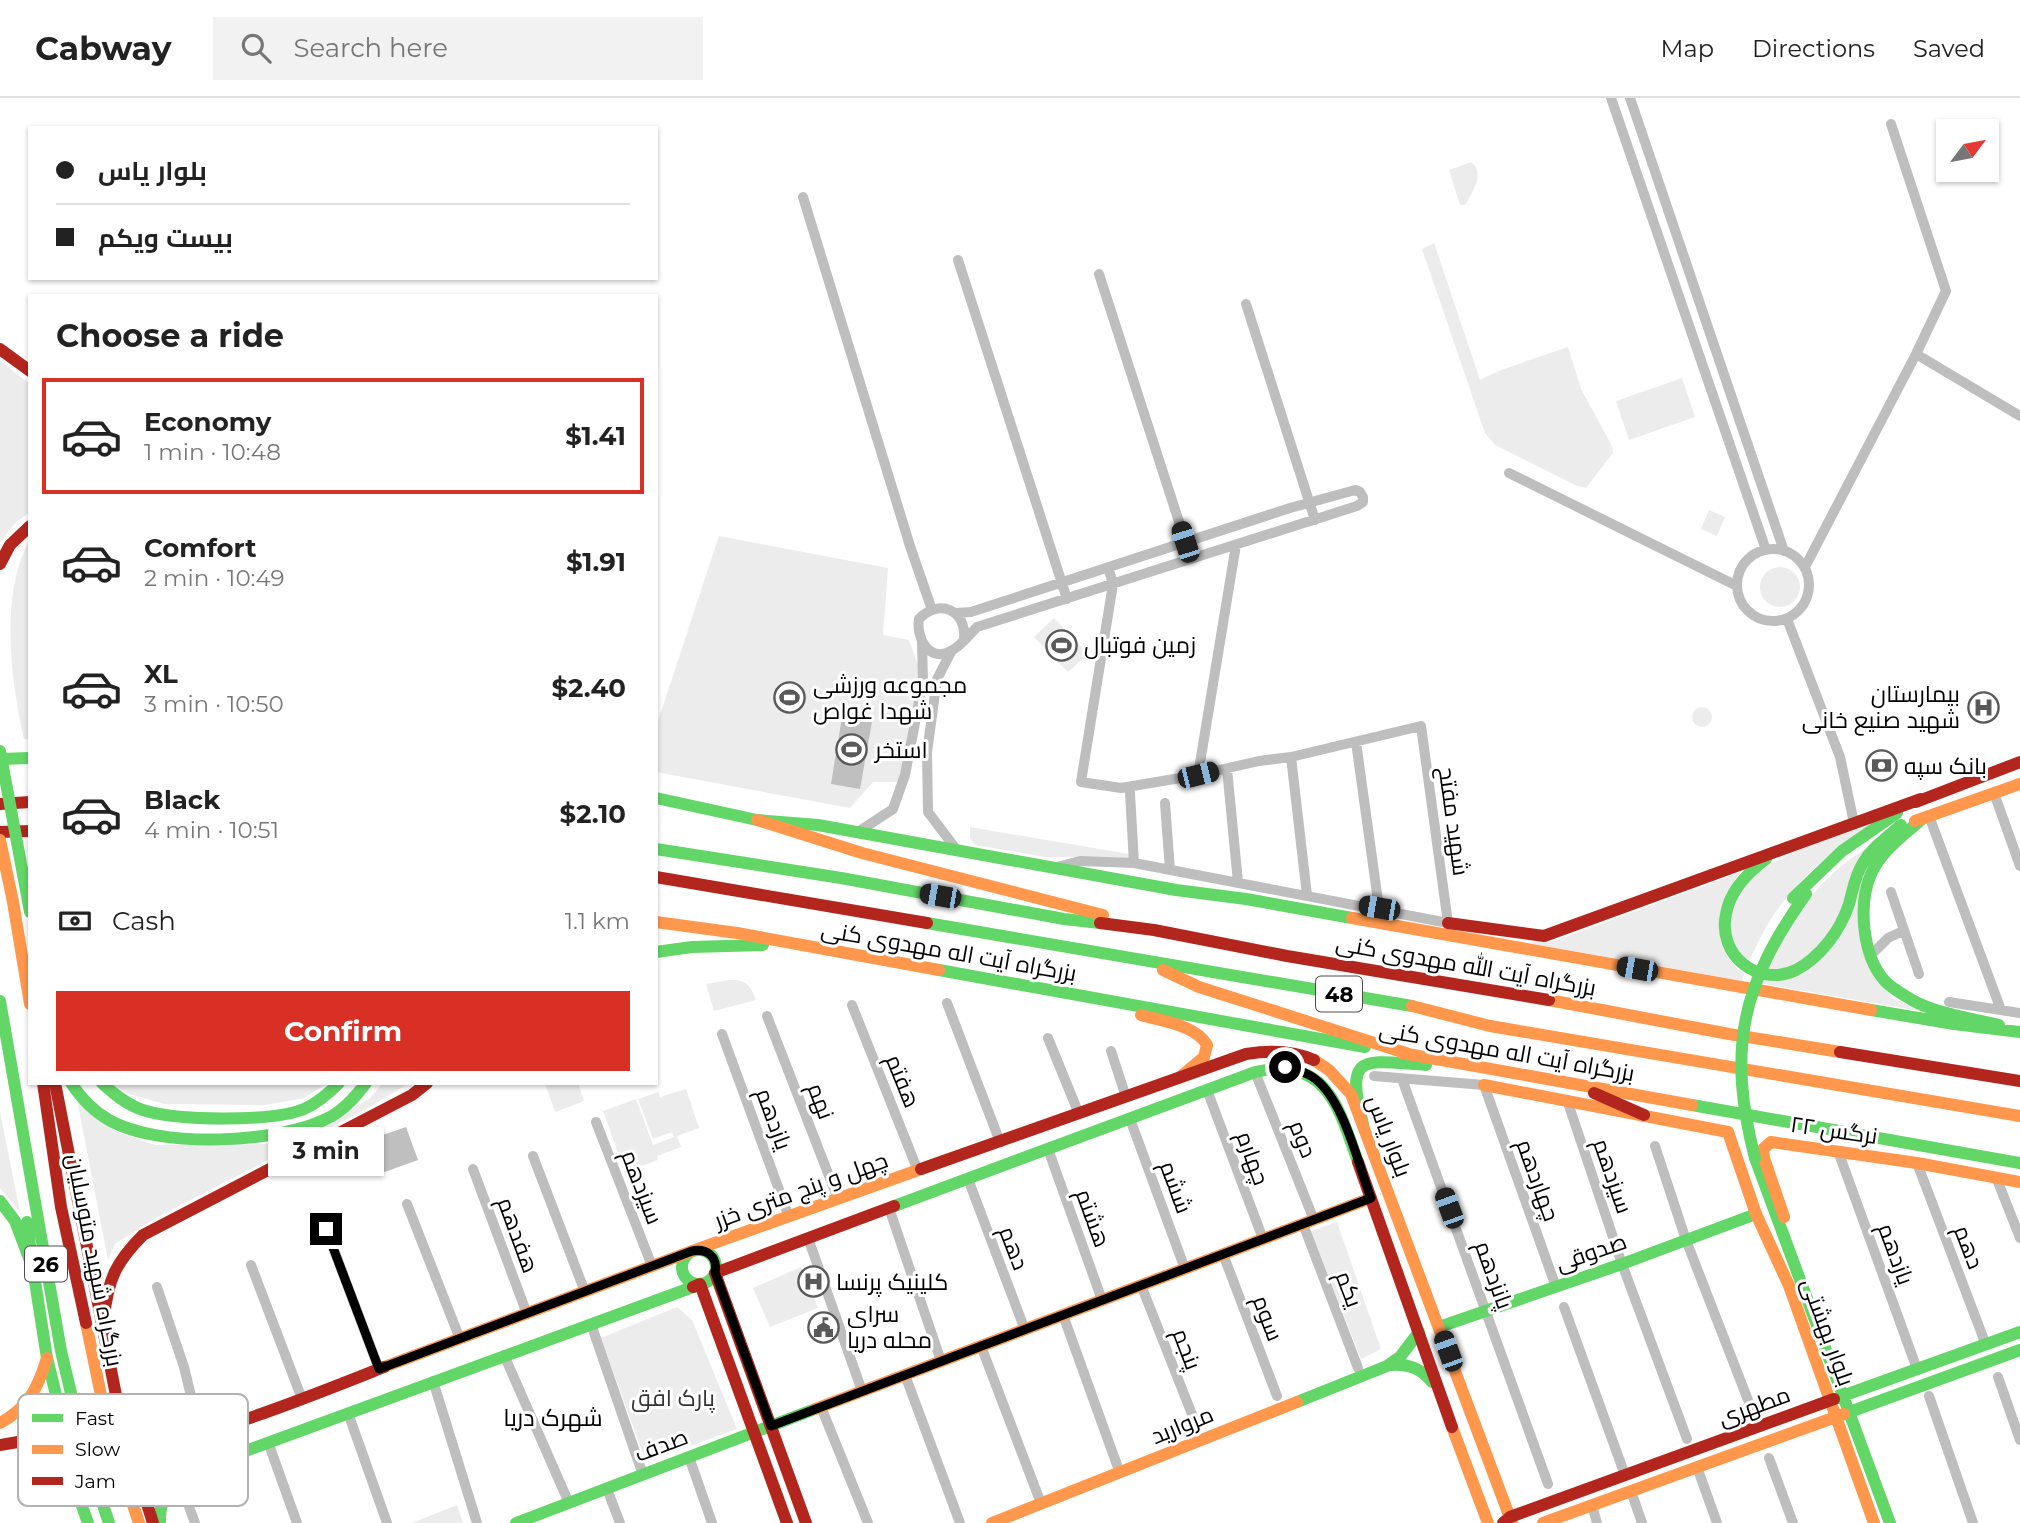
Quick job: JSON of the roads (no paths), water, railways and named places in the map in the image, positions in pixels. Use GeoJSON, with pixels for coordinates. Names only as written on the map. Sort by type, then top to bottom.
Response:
{"type":"FeatureCollection","features":[{"type":"Feature","properties":{"kind":"main road"},"geometry":{"type":"LineString","coordinates":[[0,349],[28,370]]}},
{"type":"Feature","properties":{"kind":"main road"},"geometry":{"type":"LineString","coordinates":[[0,564],[9,545],[28,528]]}},
{"type":"Feature","properties":{"kind":"main road"},"geometry":{"type":"LineString","coordinates":[[0,751],[28,901]]}},
{"type":"Feature","properties":{"kind":"main road"},"geometry":{"type":"LineString","coordinates":[[0,759],[28,758]]}},
{"type":"Feature","properties":{"kind":"main road"},"geometry":{"type":"LineString","coordinates":[[1448,923],[1544,936],[2020,762]]}},
{"type":"Feature","properties":{"kind":"main road"},"geometry":{"type":"LineString","coordinates":[[1749,1157],[1742,1109],[1742,1031],[1762,961],[1784,922],[1806,894],[1846,856],[1865,843],[1901,825],[2020,784]]}},
{"type":"Feature","properties":{"kind":"main road"},"geometry":{"type":"LineString","coordinates":[[658,798],[757,820],[862,853],[1058,902],[1154,930]]}},
{"type":"Feature","properties":{"kind":"main road"},"geometry":{"type":"LineString","coordinates":[[1749,1157],[1732,1085],[1734,1030],[1755,961],[1777,920],[1812,876],[1842,850],[1921,799]]}},
{"type":"Feature","properties":{"kind":"main road"},"geometry":{"type":"LineString","coordinates":[[0,804],[26,802]]}},
{"type":"Feature","properties":{"kind":"main road"},"geometry":{"type":"LineString","coordinates":[[1925,818],[1887,850],[1871,874],[1863,916],[1865,937],[1871,955],[1885,981],[1912,1000],[1933,1009],[2020,1031]]}},
{"type":"Feature","properties":{"kind":"main road"},"geometry":{"type":"LineString","coordinates":[[757,820],[818,825],[1954,1024],[2020,1031]]}},
{"type":"Feature","properties":{"kind":"main road"},"geometry":{"type":"LineString","coordinates":[[1788,846],[1745,875],[1727,904],[1724,924],[1726,941],[1735,959],[1762,975],[1780,975],[1794,969],[1813,958],[1829,942],[1848,907],[1862,864],[1875,847],[1901,825]]}},
{"type":"Feature","properties":{"kind":"main road"},"geometry":{"type":"LineString","coordinates":[[0,832],[28,831]]}},
{"type":"Feature","properties":{"kind":"main road"},"geometry":{"type":"LineString","coordinates":[[0,840],[28,992]]}},
{"type":"Feature","properties":{"kind":"main road","name":"48"},"geometry":{"type":"LineString","coordinates":[[658,849],[841,878],[1065,919],[1154,930]]}},
{"type":"Feature","properties":{"kind":"main road","name":"بزرگراه آیت اله مهدوی کنی"},"geometry":{"type":"LineString","coordinates":[[658,877],[1418,1007],[1490,1026],[2020,1116]]}},
{"type":"Feature","properties":{"kind":"main road"},"geometry":{"type":"LineString","coordinates":[[0,887],[28,884]]}},
{"type":"Feature","properties":{"kind":"main road","name":"بزرگراه آیت اله مهدوی کنی"},"geometry":{"type":"LineString","coordinates":[[658,922],[737,933],[2020,1163]]}},
{"type":"Feature","properties":{"kind":"main road"},"geometry":{"type":"LineString","coordinates":[[1455,937],[1480,928]]}},
{"type":"Feature","properties":{"kind":"main road"},"geometry":{"type":"LineString","coordinates":[[1480,928],[1506,946]]}},
{"type":"Feature","properties":{"kind":"main road","name":"بزرگراه آیت الله مهدوی کنی"},"geometry":{"type":"LineString","coordinates":[[1154,930],[1730,1034],[2020,1081]]}},
{"type":"Feature","properties":{"kind":"main road"},"geometry":{"type":"LineString","coordinates":[[658,953],[692,947],[787,944]]}},
{"type":"Feature","properties":{"kind":"main road"},"geometry":{"type":"LineString","coordinates":[[1140,960],[1199,987],[1412,1055]]}},
{"type":"Feature","properties":{"kind":"main road"},"geometry":{"type":"LineString","coordinates":[[1080,995],[1196,1032],[1204,1037],[1208,1051],[1179,1078]]}},
{"type":"Feature","properties":{"kind":"main road","name":"بزرگراه شهید متوسلیان"},"geometry":{"type":"LineString","coordinates":[[0,1001],[71,1394]]}},
{"type":"Feature","properties":{"kind":"main road"},"geometry":{"type":"LineString","coordinates":[[0,1049],[13,1116],[47,1358],[56,1394]]}},
{"type":"Feature","properties":{"kind":"main road","name":"چهل و پنج متری خزر"},"geometry":{"type":"LineString","coordinates":[[248,1419],[692,1251],[1179,1078],[1256,1052],[1277,1051],[1307,1056]]}},
{"type":"Feature","properties":{"kind":"main road","name":"بلوار یاس"},"geometry":{"type":"LineString","coordinates":[[1307,1056],[1327,1067],[1342,1082],[1356,1106],[1508,1521]]}},
{"type":"Feature","properties":{"kind":"main road"},"geometry":{"type":"LineString","coordinates":[[1363,1124],[1354,1082],[1354,1074],[1362,1065],[1376,1062],[1469,1065]]}},
{"type":"Feature","properties":{"kind":"main road","name":"چهل و پنج متری خزر"},"geometry":{"type":"LineString","coordinates":[[715,1272],[1255,1072],[1285,1067],[1299,1070]]}},
{"type":"Feature","properties":{"kind":"main road","name":"بلوار یاس"},"geometry":{"type":"LineString","coordinates":[[1299,1070],[1323,1085],[1341,1114],[1438,1391],[1488,1523]]}},
{"type":"Feature","properties":{"kind":"main road"},"geometry":{"type":"LineString","coordinates":[[1574,1084],[1644,1115]]}},
{"type":"Feature","properties":{"kind":"main road","name":"بزرگراه شهید متوسلیان"},"geometry":{"type":"LineString","coordinates":[[43,1085],[61,1207],[101,1394]]}},
{"type":"Feature","properties":{"kind":"main road"},"geometry":{"type":"LineString","coordinates":[[55,1085],[115,1394]]}},
{"type":"Feature","properties":{"kind":"main road"},"geometry":{"type":"LineString","coordinates":[[73,1085],[88,1105],[109,1121],[137,1131],[164,1137],[231,1139],[273,1136],[303,1130],[342,1108],[365,1085]]}},
{"type":"Feature","properties":{"kind":"main road"},"geometry":{"type":"LineString","coordinates":[[105,1085],[143,1110],[161,1114],[225,1117],[296,1112],[318,1101],[337,1085]]}},
{"type":"Feature","properties":{"kind":"main road"},"geometry":{"type":"LineString","coordinates":[[102,1333],[107,1286],[114,1266],[143,1235],[412,1095],[424,1085]]}},
{"type":"Feature","properties":{"kind":"main road"},"geometry":{"type":"LineString","coordinates":[[1484,1085],[1728,1132],[1756,1214],[1791,1290]]}},
{"type":"Feature","properties":{"kind":"main road"},"geometry":{"type":"LineString","coordinates":[[1341,1114],[1341,1107],[1346,1103],[1356,1106]]}},
{"type":"Feature","properties":{"kind":"main road"},"geometry":{"type":"LineString","coordinates":[[61,1207],[63,1132]]}},
{"type":"Feature","properties":{"kind":"main road","name":"نرگس ۲۲"},"geometry":{"type":"LineString","coordinates":[[1794,1265],[1785,1221],[1763,1149],[1771,1142],[1917,1163],[2020,1182]]}},
{"type":"Feature","properties":{"kind":"main road","name":"بلوار بهشتی"},"geometry":{"type":"LineString","coordinates":[[1749,1157],[1845,1396],[1891,1523]]}},
{"type":"Feature","properties":{"kind":"main road","name":"بلوار بهشتی"},"geometry":{"type":"LineString","coordinates":[[1749,1157],[1791,1290],[1874,1523]]}},
{"type":"Feature","properties":{"kind":"main road","name":"صدف"},"geometry":{"type":"LineString","coordinates":[[522,1522],[1371,1198]]}},
{"type":"Feature","properties":{"kind":"main road"},"geometry":{"type":"LineString","coordinates":[[0,1201],[15,1221],[33,1269]]}},
{"type":"Feature","properties":{"kind":"main road","name":"صدوقی"},"geometry":{"type":"LineString","coordinates":[[1439,1327],[1622,1264],[1756,1214]]}},
{"type":"Feature","properties":{"kind":"main road"},"geometry":{"type":"LineString","coordinates":[[700,1284],[689,1280],[683,1270],[684,1259],[692,1251],[708,1253],[715,1262],[715,1272],[806,1523]]}},
{"type":"Feature","properties":{"kind":"main road"},"geometry":{"type":"LineString","coordinates":[[248,1449],[700,1284],[709,1280],[715,1272]]}},
{"type":"Feature","properties":{"kind":"main road"},"geometry":{"type":"LineString","coordinates":[[700,1284],[787,1523]]}},
{"type":"Feature","properties":{"kind":"main road"},"geometry":{"type":"LineString","coordinates":[[1387,1366],[1401,1357],[1419,1332]]}},
{"type":"Feature","properties":{"kind":"main road","name":"مطهری"},"geometry":{"type":"LineString","coordinates":[[1508,1521],[1625,1475],[2020,1332]]}},
{"type":"Feature","properties":{"kind":"main road","name":"مطهری"},"geometry":{"type":"LineString","coordinates":[[1543,1523],[2020,1350]]}},
{"type":"Feature","properties":{"kind":"main road"},"geometry":{"type":"LineString","coordinates":[[35,1394],[47,1358]]}},
{"type":"Feature","properties":{"kind":"main road"},"geometry":{"type":"LineString","coordinates":[[1387,1366],[1401,1364],[1415,1367],[1427,1374],[1438,1391]]}},
{"type":"Feature","properties":{"kind":"main road","name":"مروارید"},"geometry":{"type":"LineString","coordinates":[[992,1523],[1387,1366]]}},
{"type":"Feature","properties":{"kind":"main road"},"geometry":{"type":"LineString","coordinates":[[68,1381],[70,1394]]}},
{"type":"Feature","properties":{"kind":"main road"},"geometry":{"type":"LineString","coordinates":[[0,1423],[18,1411]]}},
{"type":"Feature","properties":{"kind":"main road"},"geometry":{"type":"LineString","coordinates":[[0,1444],[18,1441]]}},
{"type":"Feature","properties":{"kind":"main road"},"geometry":{"type":"LineString","coordinates":[[82,1506],[88,1523]]}},
{"type":"Feature","properties":{"kind":"main road"},"geometry":{"type":"LineString","coordinates":[[90,1506],[94,1523]]}},
{"type":"Feature","properties":{"kind":"main road","name":"بزرگراه شهید متوسلیان"},"geometry":{"type":"LineString","coordinates":[[102,1506],[109,1523]]}},
{"type":"Feature","properties":{"kind":"main road","name":"بزرگراه شهید متوسلیان"},"geometry":{"type":"LineString","coordinates":[[133,1506],[139,1523]]}},
{"type":"Feature","properties":{"kind":"main road"},"geometry":{"type":"LineString","coordinates":[[148,1506],[153,1523]]}},
{"type":"Feature","properties":{"kind":"street"},"geometry":{"type":"LineString","coordinates":[[1611,98],[1766,550]]}},
{"type":"Feature","properties":{"kind":"street"},"geometry":{"type":"LineString","coordinates":[[1630,98],[1784,551]]}},
{"type":"Feature","properties":{"kind":"street"},"geometry":{"type":"LineString","coordinates":[[1805,567],[1946,291],[1891,124]]}},
{"type":"Feature","properties":{"kind":"street"},"geometry":{"type":"LineString","coordinates":[[803,197],[932,610]]}},
{"type":"Feature","properties":{"kind":"street"},"geometry":{"type":"LineString","coordinates":[[958,260],[1067,599]]}},
{"type":"Feature","properties":{"kind":"street"},"geometry":{"type":"LineString","coordinates":[[1099,274],[1191,559]]}},
{"type":"Feature","properties":{"kind":"street"},"geometry":{"type":"LineString","coordinates":[[1246,304],[1315,520]]}},
{"type":"Feature","properties":{"kind":"street"},"geometry":{"type":"LineString","coordinates":[[1916,354],[2020,416]]}},
{"type":"Feature","properties":{"kind":"street"},"geometry":{"type":"LineString","coordinates":[[1509,473],[1737,586]]}},
{"type":"Feature","properties":{"kind":"street"},"geometry":{"type":"LineString","coordinates":[[858,832],[893,809],[905,775],[923,681],[922,643],[917,628],[919,619],[932,610],[944,608],[955,613],[971,612],[1310,503],[1355,490],[1360,492],[1363,496],[1359,505],[977,627],[951,652],[937,679],[927,752],[928,812],[956,849]]}},
{"type":"Feature","properties":{"kind":"street"},"geometry":{"type":"LineString","coordinates":[[1198,775],[1236,545]]}},
{"type":"Feature","properties":{"kind":"street"},"geometry":{"type":"LineString","coordinates":[[1766,550],[1784,551],[1798,558],[1805,567],[1809,591],[1805,603],[1787,619],[1764,620],[1754,615],[1739,597],[1739,574],[1754,554],[1766,550]]}},
{"type":"Feature","properties":{"kind":"street"},"geometry":{"type":"LineString","coordinates":[[1108,567],[1113,584],[1081,782],[1121,788],[1291,757],[1356,742],[1379,908]]}},
{"type":"Feature","properties":{"kind":"street"},"geometry":{"type":"LineString","coordinates":[[955,613],[965,629],[964,639]]}},
{"type":"Feature","properties":{"kind":"street"},"geometry":{"type":"LineString","coordinates":[[1787,619],[1840,757],[1854,823]]}},
{"type":"Feature","properties":{"kind":"street"},"geometry":{"type":"LineString","coordinates":[[922,643],[929,651],[940,654],[951,652]]}},
{"type":"Feature","properties":{"kind":"street","name":"شهید مفتح"},"geometry":{"type":"LineString","coordinates":[[1356,742],[1421,726],[1448,923]]}},
{"type":"Feature","properties":{"kind":"street"},"geometry":{"type":"LineString","coordinates":[[1291,757],[1307,895]]}},
{"type":"Feature","properties":{"kind":"street"},"geometry":{"type":"LineString","coordinates":[[1227,769],[1238,882]]}},
{"type":"Feature","properties":{"kind":"street"},"geometry":{"type":"LineString","coordinates":[[1130,793],[1135,863]]}},
{"type":"Feature","properties":{"kind":"street"},"geometry":{"type":"LineString","coordinates":[[1994,793],[2020,866]]}},
{"type":"Feature","properties":{"kind":"street"},"geometry":{"type":"LineString","coordinates":[[1166,803],[1170,870]]}},
{"type":"Feature","properties":{"kind":"street"},"geometry":{"type":"LineString","coordinates":[[1925,818],[2001,1010]]}},
{"type":"Feature","properties":{"kind":"street"},"geometry":{"type":"LineString","coordinates":[[1056,867],[1080,861],[1135,863],[1448,923]]}},
{"type":"Feature","properties":{"kind":"street"},"geometry":{"type":"LineString","coordinates":[[1891,892],[1919,974]]}},
{"type":"Feature","properties":{"kind":"street"},"geometry":{"type":"LineString","coordinates":[[1871,955],[1888,938],[1903,931]]}},
{"type":"Feature","properties":{"kind":"street"},"geometry":{"type":"LineString","coordinates":[[1865,937],[1888,938]]}},
{"type":"Feature","properties":{"kind":"street"},"geometry":{"type":"LineString","coordinates":[[1949,1002],[2020,1013]]}},
{"type":"Feature","properties":{"kind":"street"},"geometry":{"type":"LineString","coordinates":[[947,1003],[1000,1142]]}},
{"type":"Feature","properties":{"kind":"street","name":"هفتم"},"geometry":{"type":"LineString","coordinates":[[852,1005],[918,1171]]}},
{"type":"Feature","properties":{"kind":"street","name":"نهم"},"geometry":{"type":"LineString","coordinates":[[767,1016],[838,1199]]}},
{"type":"Feature","properties":{"kind":"street","name":"یازدهم"},"geometry":{"type":"LineString","coordinates":[[722,1034],[789,1217]]}},
{"type":"Feature","properties":{"kind":"street"},"geometry":{"type":"LineString","coordinates":[[1048,1038],[1079,1114]]}},
{"type":"Feature","properties":{"kind":"street"},"geometry":{"type":"LineString","coordinates":[[1111,1051],[1126,1097]]}},
{"type":"Feature","properties":{"kind":"street","name":"دوم"},"geometry":{"type":"LineString","coordinates":[[1255,1072],[1309,1222]]}},
{"type":"Feature","properties":{"kind":"street"},"geometry":{"type":"LineString","coordinates":[[1374,1076],[1484,1085]]}},
{"type":"Feature","properties":{"kind":"street","name":"پانزدهم"},"geometry":{"type":"LineString","coordinates":[[1402,1079],[1548,1484]]}},
{"type":"Feature","properties":{"kind":"street","name":"چهاردهم"},"geometry":{"type":"LineString","coordinates":[[1484,1085],[1556,1287]]}},
{"type":"Feature","properties":{"kind":"street","name":"چهارم"},"geometry":{"type":"LineString","coordinates":[[1208,1090],[1263,1239]]}},
{"type":"Feature","properties":{"kind":"street","name":"سیزدهم"},"geometry":{"type":"LineString","coordinates":[[1567,1100],[1622,1264],[1687,1439]]}},
{"type":"Feature","properties":{"kind":"street","name":"ششم"},"geometry":{"type":"LineString","coordinates":[[1130,1119],[1185,1269]]}},
{"type":"Feature","properties":{"kind":"street","name":"سیزدهم"},"geometry":{"type":"LineString","coordinates":[[596,1122],[652,1266]]}},
{"type":"Feature","properties":{"kind":"street"},"geometry":{"type":"LineString","coordinates":[[1655,1146],[1686,1240],[1753,1413]]}},
{"type":"Feature","properties":{"kind":"street","name":"هشتم"},"geometry":{"type":"LineString","coordinates":[[1048,1149],[1102,1300]]}},
{"type":"Feature","properties":{"kind":"street","name":"یازدهم"},"geometry":{"type":"LineString","coordinates":[[1838,1151],[1917,1369]]}},
{"type":"Feature","properties":{"kind":"street"},"geometry":{"type":"LineString","coordinates":[[533,1156],[585,1292]]}},
{"type":"Feature","properties":{"kind":"street","name":"دهم"},"geometry":{"type":"LineString","coordinates":[[1917,1163],[1986,1345]]}},
{"type":"Feature","properties":{"kind":"street","name":"هفدهم"},"geometry":{"type":"LineString","coordinates":[[473,1169],[527,1314]]}},
{"type":"Feature","properties":{"kind":"street"},"geometry":{"type":"LineString","coordinates":[[1996,1177],[2020,1238]]}},
{"type":"Feature","properties":{"kind":"street","name":"دهم"},"geometry":{"type":"LineString","coordinates":[[968,1179],[1024,1330]]}},
{"type":"Feature","properties":{"kind":"street"},"geometry":{"type":"LineString","coordinates":[[407,1204],[460,1339]]}},
{"type":"Feature","properties":{"kind":"street"},"geometry":{"type":"LineString","coordinates":[[889,1208],[941,1362]]}},
{"type":"Feature","properties":{"kind":"street","name":"یکم"},"geometry":{"type":"LineString","coordinates":[[1309,1222],[1358,1368]]}},
{"type":"Feature","properties":{"kind":"street"},"geometry":{"type":"LineString","coordinates":[[326,1229],[379,1369]]}},
{"type":"Feature","properties":{"kind":"street"},"geometry":{"type":"LineString","coordinates":[[808,1238],[862,1391]]}},
{"type":"Feature","properties":{"kind":"street","name":"سوم"},"geometry":{"type":"LineString","coordinates":[[1223,1254],[1277,1395]]}},
{"type":"Feature","properties":{"kind":"street"},"geometry":{"type":"LineString","coordinates":[[251,1265],[302,1399]]}},
{"type":"Feature","properties":{"kind":"street","name":"پنجم"},"geometry":{"type":"LineString","coordinates":[[1141,1285],[1197,1427]]}},
{"type":"Feature","properties":{"kind":"street"},"geometry":{"type":"LineString","coordinates":[[157,1287],[191,1394]]}},
{"type":"Feature","properties":{"kind":"street"},"geometry":{"type":"LineString","coordinates":[[1563,1307],[1625,1475]]}},
{"type":"Feature","properties":{"kind":"street"},"geometry":{"type":"LineString","coordinates":[[1063,1315],[1116,1465]]}},
{"type":"Feature","properties":{"kind":"street"},"geometry":{"type":"LineString","coordinates":[[591,1324],[643,1475]]}},
{"type":"Feature","properties":{"kind":"street"},"geometry":{"type":"LineString","coordinates":[[981,1346],[1039,1498]]}},
{"type":"Feature","properties":{"kind":"street"},"geometry":{"type":"LineString","coordinates":[[504,1356],[569,1503]]}},
{"type":"Feature","properties":{"kind":"street"},"geometry":{"type":"LineString","coordinates":[[905,1375],[960,1523]]}},
{"type":"Feature","properties":{"kind":"street"},"geometry":{"type":"LineString","coordinates":[[1998,1377],[2020,1440]]}},
{"type":"Feature","properties":{"kind":"street"},"geometry":{"type":"LineString","coordinates":[[433,1381],[477,1523]]}},
{"type":"Feature","properties":{"kind":"street"},"geometry":{"type":"LineString","coordinates":[[1929,1396],[1973,1523]]}},
{"type":"Feature","properties":{"kind":"street"},"geometry":{"type":"LineString","coordinates":[[821,1407],[868,1523]]}},
{"type":"Feature","properties":{"kind":"street"},"geometry":{"type":"LineString","coordinates":[[348,1413],[387,1523]]}},
{"type":"Feature","properties":{"kind":"street"},"geometry":{"type":"LineString","coordinates":[[268,1442],[297,1523]]}},
{"type":"Feature","properties":{"kind":"street"},"geometry":{"type":"LineString","coordinates":[[689,1457],[712,1523]]}},
{"type":"Feature","properties":{"kind":"street"},"geometry":{"type":"LineString","coordinates":[[1769,1458],[1793,1523]]}},
{"type":"Feature","properties":{"kind":"street"},"geometry":{"type":"LineString","coordinates":[[1697,1467],[1717,1523]]}},
{"type":"Feature","properties":{"kind":"street"},"geometry":{"type":"LineString","coordinates":[[607,1489],[620,1523]]}},
{"type":"Feature","properties":{"kind":"street"},"geometry":{"type":"LineString","coordinates":[[1631,1491],[1642,1523]]}},
{"type":"Feature","properties":{"kind":"street"},"geometry":{"type":"LineString","coordinates":[[189,1506],[195,1523]]}},
{"type":"Feature","properties":{"kind":"street"},"geometry":{"type":"LineString","coordinates":[[1591,1506],[1597,1523]]}},
{"type":"Feature","properties":{"kind":"place","name":"زمین فوتبال"},"geometry":{"type":"Point","coordinates":[1061,645]}},
{"type":"Feature","properties":{"kind":"place","name":"مجموعه ورزشی شهدا غواص"},"geometry":{"type":"Point","coordinates":[790,698]}},
{"type":"Feature","properties":{"kind":"place","name":"بیمارستان شهید صنیع خانی"},"geometry":{"type":"Point","coordinates":[1983,707]}},
{"type":"Feature","properties":{"kind":"place","name":"استخر"},"geometry":{"type":"Point","coordinates":[852,750]}},
{"type":"Feature","properties":{"kind":"place","name":"بانک سپه"},"geometry":{"type":"Point","coordinates":[1881,766]}},
{"type":"Feature","properties":{"kind":"place","name":"کلینیک پرنسا"},"geometry":{"type":"Point","coordinates":[813,1282]}},
{"type":"Feature","properties":{"kind":"place","name":"سرای محله دریا"},"geometry":{"type":"Point","coordinates":[824,1327]}},
{"type":"Feature","properties":{"kind":"district","name":"شهرک دریا"},"geometry":{"type":"Point","coordinates":[553,1417]}},
{"type":"Feature","properties":{"kind":"park label","name":"پارک افق"},"geometry":{"type":"Point","coordinates":[673,1398]}}]}
